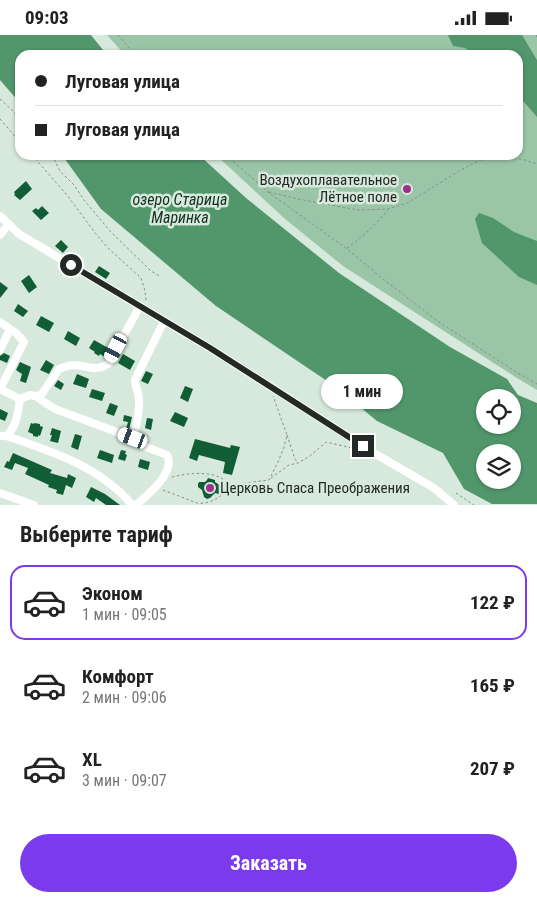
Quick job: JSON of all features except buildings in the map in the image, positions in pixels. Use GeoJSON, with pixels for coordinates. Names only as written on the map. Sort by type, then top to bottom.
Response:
{"type":"FeatureCollection","features":[{"type":"Feature","properties":{"kind":"street"},"geometry":{"type":"LineString","coordinates":[[0,216],[20,234],[210,348],[379,457],[434,488],[454,505]]}},
{"type":"Feature","properties":{"kind":"street"},"geometry":{"type":"LineString","coordinates":[[0,235],[9,224]]}},
{"type":"Feature","properties":{"kind":"street"},"geometry":{"type":"LineString","coordinates":[[0,322],[23,340],[24,344],[2,390],[20,399],[30,395],[41,395],[59,369],[74,365],[96,369],[108,364],[142,308]]}},
{"type":"Feature","properties":{"kind":"street"},"geometry":{"type":"LineString","coordinates":[[133,438],[139,405],[135,380],[164,321]]}},
{"type":"Feature","properties":{"kind":"street"},"geometry":{"type":"LineString","coordinates":[[0,350],[10,329]]}},
{"type":"Feature","properties":{"kind":"street"},"geometry":{"type":"LineString","coordinates":[[36,396],[55,409],[133,438],[146,447],[169,457],[168,469],[155,489],[136,505]]}},
{"type":"Feature","properties":{"kind":"street"},"geometry":{"type":"LineString","coordinates":[[3,436],[12,431],[17,418],[20,399]]}},
{"type":"Feature","properties":{"kind":"street"},"geometry":{"type":"LineString","coordinates":[[3,436],[43,448],[87,468],[106,480],[125,496],[132,505]]}},
{"type":"Feature","properties":{"kind":"street"},"geometry":{"type":"LineString","coordinates":[[0,493],[34,505]]}},
{"type":"Feature","properties":{"kind":"path"},"geometry":{"type":"LineString","coordinates":[[118,35],[131,50]]}},
{"type":"Feature","properties":{"kind":"path"},"geometry":{"type":"LineString","coordinates":[[0,99],[15,114]]}},
{"type":"Feature","properties":{"kind":"path"},"geometry":{"type":"LineString","coordinates":[[0,119],[15,136]]}},
{"type":"Feature","properties":{"kind":"path"},"geometry":{"type":"LineString","coordinates":[[523,159],[537,164]]}},
{"type":"Feature","properties":{"kind":"path"},"geometry":{"type":"LineString","coordinates":[[36,160],[67,195],[108,248],[141,278],[145,291],[142,308]]}},
{"type":"Feature","properties":{"kind":"path"},"geometry":{"type":"LineString","coordinates":[[54,160],[60,171],[74,185],[110,231],[152,271],[161,277]]}},
{"type":"Feature","properties":{"kind":"path"},"geometry":{"type":"LineString","coordinates":[[232,160],[268,192],[347,249],[439,322],[537,384]]}},
{"type":"Feature","properties":{"kind":"path"},"geometry":{"type":"LineString","coordinates":[[268,192],[358,211],[388,209],[407,203],[480,160]]}},
{"type":"Feature","properties":{"kind":"path"},"geometry":{"type":"LineString","coordinates":[[347,249],[375,226],[388,209]]}},
{"type":"Feature","properties":{"kind":"path"},"geometry":{"type":"LineString","coordinates":[[268,385],[298,463]]}},
{"type":"Feature","properties":{"kind":"path"},"geometry":{"type":"LineString","coordinates":[[269,479],[278,462],[287,435]]}},
{"type":"Feature","properties":{"kind":"path"},"geometry":{"type":"LineString","coordinates":[[229,485],[269,479],[289,465],[298,463],[310,456],[326,442],[357,449]]}},
{"type":"Feature","properties":{"kind":"path"},"geometry":{"type":"LineString","coordinates":[[166,481],[173,477],[192,473],[211,475],[226,481],[229,485]]}},
{"type":"Feature","properties":{"kind":"path"},"geometry":{"type":"LineString","coordinates":[[155,489],[164,490],[203,504],[210,502],[226,491],[229,485]]}},
{"type":"Feature","properties":{"kind":"path"},"geometry":{"type":"LineString","coordinates":[[456,493],[474,505]]}},
{"type":"Feature","properties":{"kind":"shaded area","name":"Воздухоплавательное Лётное поле"},"geometry":{"type":"Polygon","coordinates":[[[107,35],[537,35],[537,390],[343,266],[284,218],[221,160],[523,160],[523,50],[120,50],[107,35]]]}},
{"type":"Feature","properties":{"kind":"water"},"geometry":{"type":"Polygon","coordinates":[[[0,35],[91,35],[103,50],[15,50],[15,97],[0,80],[0,35]]]}},
{"type":"Feature","properties":{"kind":"water"},"geometry":{"type":"Polygon","coordinates":[[[448,35],[522,35],[537,60],[537,117],[523,101],[523,50],[468,50],[453,46],[448,35]]]}},
{"type":"Feature","properties":{"kind":"water","name":"озеро Старица Маринка"},"geometry":{"type":"Polygon","coordinates":[[[66,160],[204,160],[246,198],[339,273],[450,347],[507,379],[514,389],[476,389],[476,434],[521,434],[521,396],[537,403],[537,504],[492,504],[464,489],[443,453],[377,421],[333,385],[216,306],[101,209],[66,160]]]}},
{"type":"Feature","properties":{"kind":"water"},"geometry":{"type":"Polygon","coordinates":[[[479,213],[493,218],[514,232],[537,241],[537,285],[519,277],[482,243],[475,219],[479,213]]]}},
{"type":"Feature","properties":{"kind":"place","name":"Воздухоплавательное Лётное поле"},"geometry":{"type":"Point","coordinates":[407,189]}},
{"type":"Feature","properties":{"kind":"place","name":"Церковь Спаса Преображения"},"geometry":{"type":"Point","coordinates":[210,488]}},
{"type":"Feature","properties":{"kind":"route"},"geometry":{"type":"LineString","coordinates":[[71,265],[210,348],[363,446]]}}]}
